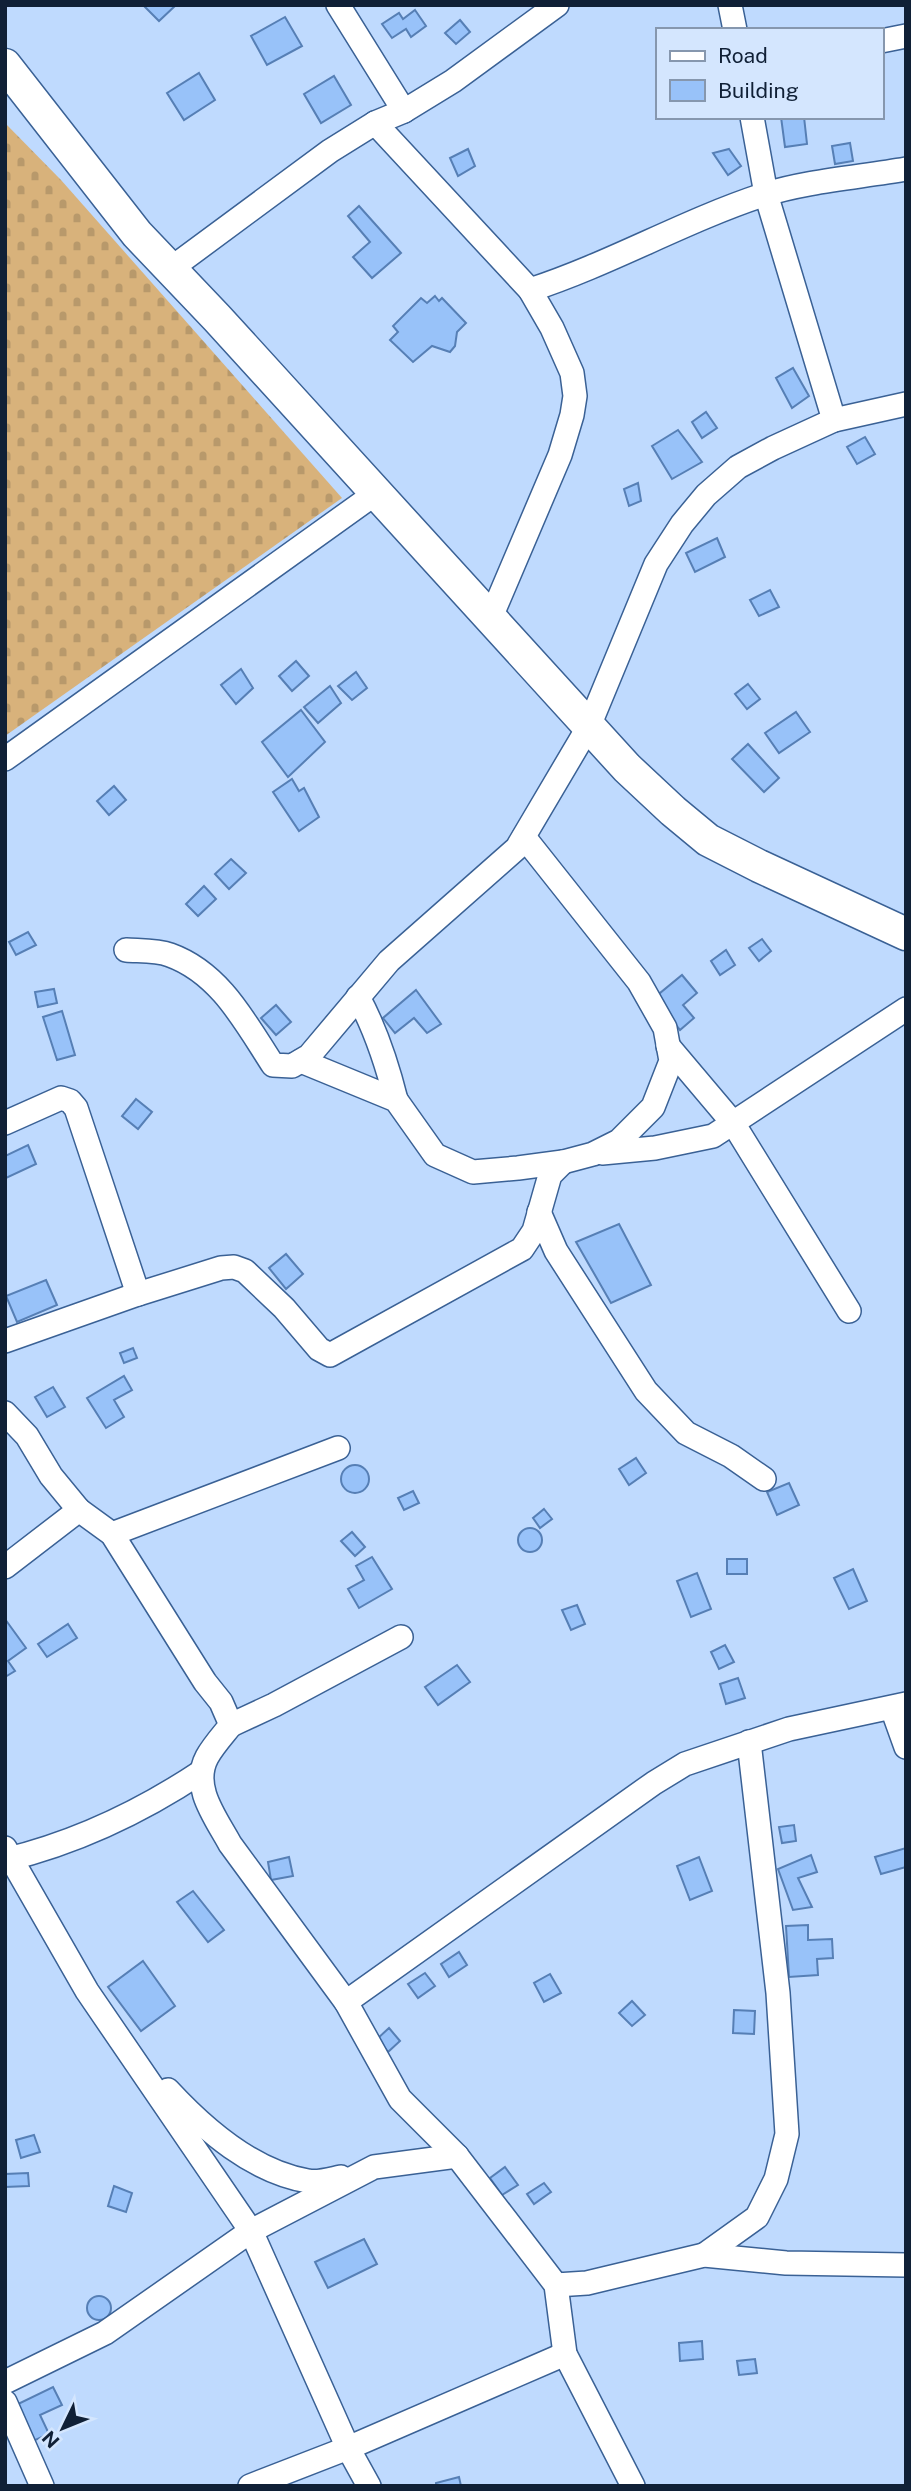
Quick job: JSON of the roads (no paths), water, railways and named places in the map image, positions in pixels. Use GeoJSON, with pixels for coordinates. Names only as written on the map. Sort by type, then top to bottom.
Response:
{"type":"FeatureCollection","features":[{"type":"Feature","properties":{"kind":"street"},"geometry":{"type":"LineString","coordinates":[[338,5],[404,111]]}},
{"type":"Feature","properties":{"kind":"street"},"geometry":{"type":"LineString","coordinates":[[169,270],[330,151],[375,122],[404,111],[453,81],[557,5]]}},
{"type":"Feature","properties":{"kind":"street"},"geometry":{"type":"LineString","coordinates":[[730,5],[735,28]]}},
{"type":"Feature","properties":{"kind":"street"},"geometry":{"type":"LineString","coordinates":[[883,41],[906,36]]}},
{"type":"Feature","properties":{"kind":"street"},"geometry":{"type":"LineString","coordinates":[[5,65],[137,234],[627,768],[708,839],[759,866],[906,934]]}},
{"type":"Feature","properties":{"kind":"street"},"geometry":{"type":"LineString","coordinates":[[752,119],[766,194],[834,420]]}},
{"type":"Feature","properties":{"kind":"street"},"geometry":{"type":"LineString","coordinates":[[375,122],[530,290],[552,328],[572,373],[575,396],[560,455],[491,617]]}},
{"type":"Feature","properties":{"kind":"street"},"geometry":{"type":"LineString","coordinates":[[530,290],[566,278],[736,204],[766,194],[906,169]]}},
{"type":"Feature","properties":{"kind":"street"},"geometry":{"type":"LineString","coordinates":[[126,950],[167,953],[199,968],[233,1003],[273,1065],[292,1066],[309,1056],[389,961],[517,848],[589,726],[656,564],[682,524],[706,495],[738,467],[772,448],[834,420],[906,404]]}},
{"type":"Feature","properties":{"kind":"street"},"geometry":{"type":"LineString","coordinates":[[5,759],[376,494]]}},
{"type":"Feature","properties":{"kind":"street"},"geometry":{"type":"LineString","coordinates":[[524,837],[639,982],[665,1028],[671,1061],[653,1107],[619,1141],[593,1154]]}},
{"type":"Feature","properties":{"kind":"street"},"geometry":{"type":"LineString","coordinates":[[358,997],[385,1056],[396,1100],[435,1155],[473,1172],[563,1162],[593,1154],[655,1148],[713,1136],[906,1009]]}},
{"type":"Feature","properties":{"kind":"street"},"geometry":{"type":"LineString","coordinates":[[668,1045],[733,1123],[849,1311]]}},
{"type":"Feature","properties":{"kind":"street"},"geometry":{"type":"LineString","coordinates":[[301,1061],[396,1100]]}},
{"type":"Feature","properties":{"kind":"street"},"geometry":{"type":"LineString","coordinates":[[5,1123],[61,1098],[70,1101],[76,1108],[138,1294]]}},
{"type":"Feature","properties":{"kind":"street"},"geometry":{"type":"LineString","coordinates":[[5,1341],[138,1294],[221,1268],[234,1267],[246,1271],[284,1308],[319,1349],[330,1354],[522,1249],[534,1231],[550,1175],[563,1162]]}},
{"type":"Feature","properties":{"kind":"street"},"geometry":{"type":"LineString","coordinates":[[539,1212],[556,1251],[646,1391],[686,1433],[731,1456],[764,1479]]}},
{"type":"Feature","properties":{"kind":"street"},"geometry":{"type":"LineString","coordinates":[[5,1413],[27,1436],[51,1476],[79,1510],[112,1534],[205,1682],[221,1702],[231,1725]]}},
{"type":"Feature","properties":{"kind":"street"},"geometry":{"type":"LineString","coordinates":[[112,1534],[338,1448]]}},
{"type":"Feature","properties":{"kind":"street"},"geometry":{"type":"LineString","coordinates":[[5,1567],[79,1510]]}},
{"type":"Feature","properties":{"kind":"street"},"geometry":{"type":"LineString","coordinates":[[401,1637],[231,1725],[207,1756],[201,1772],[204,1795],[230,1844],[346,2002],[400,2099],[457,2156],[556,2285],[565,2354],[633,2486]]}},
{"type":"Feature","properties":{"kind":"street"},"geometry":{"type":"LineString","coordinates":[[346,2002],[654,1783],[685,1764],[789,1729],[899,1706],[906,1747]]}},
{"type":"Feature","properties":{"kind":"street"},"geometry":{"type":"LineString","coordinates":[[704,2255],[757,2217],[776,2179],[787,2134],[778,1993],[749,1742]]}},
{"type":"Feature","properties":{"kind":"street"},"geometry":{"type":"LineString","coordinates":[[201,1772],[169,1794],[69,1841],[7,1856],[87,1991],[251,2231],[348,2448],[369,2486]]}},
{"type":"Feature","properties":{"kind":"street"},"geometry":{"type":"LineString","coordinates":[[87,1991],[154,2076],[186,2109],[262,2167],[311,2182],[342,2177],[374,2167],[457,2156]]}},
{"type":"Feature","properties":{"kind":"street"},"geometry":{"type":"LineString","coordinates":[[5,2382],[105,2333],[251,2231],[374,2167]]}},
{"type":"Feature","properties":{"kind":"street"},"geometry":{"type":"LineString","coordinates":[[556,2285],[587,2283],[704,2255],[786,2263],[906,2265]]}},
{"type":"Feature","properties":{"kind":"street"},"geometry":{"type":"LineString","coordinates":[[250,2486],[348,2448],[565,2354]]}},
{"type":"Feature","properties":{"kind":"street"},"geometry":{"type":"LineString","coordinates":[[5,2402],[42,2486]]}}]}
